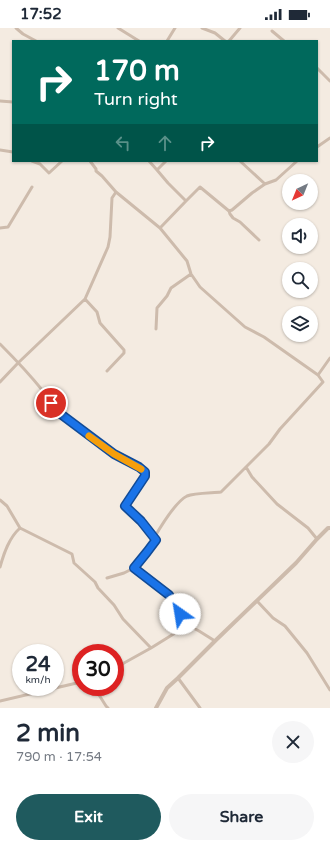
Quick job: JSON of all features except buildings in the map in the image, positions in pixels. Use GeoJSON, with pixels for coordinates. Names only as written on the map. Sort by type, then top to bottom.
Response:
{"type":"FeatureCollection","features":[{"type":"Feature","properties":{"kind":"street"},"geometry":{"type":"LineString","coordinates":[[16,28],[34,40]]}},
{"type":"Feature","properties":{"kind":"street"},"geometry":{"type":"LineString","coordinates":[[118,28],[137,40]]}},
{"type":"Feature","properties":{"kind":"street"},"geometry":{"type":"LineString","coordinates":[[168,40],[175,28]]}},
{"type":"Feature","properties":{"kind":"street"},"geometry":{"type":"LineString","coordinates":[[202,28],[224,40]]}},
{"type":"Feature","properties":{"kind":"street"},"geometry":{"type":"LineString","coordinates":[[230,40],[240,28]]}},
{"type":"Feature","properties":{"kind":"street"},"geometry":{"type":"LineString","coordinates":[[272,31],[283,40]]}},
{"type":"Feature","properties":{"kind":"street"},"geometry":{"type":"LineString","coordinates":[[318,69],[330,81]]}},
{"type":"Feature","properties":{"kind":"street"},"geometry":{"type":"LineString","coordinates":[[0,101],[12,102]]}},
{"type":"Feature","properties":{"kind":"street"},"geometry":{"type":"LineString","coordinates":[[318,146],[330,138]]}},
{"type":"Feature","properties":{"kind":"street"},"geometry":{"type":"LineString","coordinates":[[0,150],[12,152]]}},
{"type":"Feature","properties":{"kind":"street"},"geometry":{"type":"LineString","coordinates":[[35,162],[40,164],[49,173],[61,162]]}},
{"type":"Feature","properties":{"kind":"street"},"geometry":{"type":"LineString","coordinates":[[91,162],[96,171],[116,192],[160,228],[187,261],[191,274],[200,287],[244,328],[264,337],[318,375],[323,382],[280,429],[269,444],[221,492],[188,496],[182,500],[171,512],[154,538],[156,540],[134,568],[124,573],[107,578]]}},
{"type":"Feature","properties":{"kind":"street"},"geometry":{"type":"LineString","coordinates":[[149,162],[186,201]]}},
{"type":"Feature","properties":{"kind":"street"},"geometry":{"type":"LineString","coordinates":[[158,170],[165,162]]}},
{"type":"Feature","properties":{"kind":"street"},"geometry":{"type":"LineString","coordinates":[[241,162],[265,184]]}},
{"type":"Feature","properties":{"kind":"street"},"geometry":{"type":"LineString","coordinates":[[229,211],[238,206],[248,196],[265,184],[276,180],[296,162]]}},
{"type":"Feature","properties":{"kind":"street"},"geometry":{"type":"LineString","coordinates":[[0,228],[8,227],[32,187]]}},
{"type":"Feature","properties":{"kind":"street"},"geometry":{"type":"LineString","coordinates":[[160,228],[200,187],[229,211],[233,218],[240,222],[259,240]]}},
{"type":"Feature","properties":{"kind":"street"},"geometry":{"type":"LineString","coordinates":[[0,382],[85,298],[108,247],[112,198],[116,192]]}},
{"type":"Feature","properties":{"kind":"street"},"geometry":{"type":"LineString","coordinates":[[156,329],[157,308],[167,296],[171,288],[191,274]]}},
{"type":"Feature","properties":{"kind":"street"},"geometry":{"type":"LineString","coordinates":[[85,298],[96,312],[100,323],[124,350],[124,354],[107,371]]}},
{"type":"Feature","properties":{"kind":"street"},"geometry":{"type":"LineString","coordinates":[[0,344],[43,392],[58,412],[114,454],[139,467],[145,472],[145,476],[125,506],[141,521],[154,538]]}},
{"type":"Feature","properties":{"kind":"street"},"geometry":{"type":"LineString","coordinates":[[318,375],[330,358]]}},
{"type":"Feature","properties":{"kind":"street"},"geometry":{"type":"LineString","coordinates":[[246,467],[252,477],[277,504],[308,528],[317,539]]}},
{"type":"Feature","properties":{"kind":"street"},"geometry":{"type":"LineString","coordinates":[[0,500],[7,506],[20,528],[72,554],[74,563],[95,582],[98,588],[114,605],[123,619],[151,648]]}},
{"type":"Feature","properties":{"kind":"street"},"geometry":{"type":"LineString","coordinates":[[0,567],[1,558],[14,533],[20,528]]}},
{"type":"Feature","properties":{"kind":"street"},"geometry":{"type":"LineString","coordinates":[[156,708],[167,688],[296,563],[328,528],[330,528]]}},
{"type":"Feature","properties":{"kind":"street"},"geometry":{"type":"LineString","coordinates":[[134,568],[169,595],[188,625],[215,641]]}},
{"type":"Feature","properties":{"kind":"street"},"geometry":{"type":"LineString","coordinates":[[257,600],[273,618],[285,626],[307,653],[330,690]]}},
{"type":"Feature","properties":{"kind":"street"},"geometry":{"type":"LineString","coordinates":[[124,663],[188,625]]}},
{"type":"Feature","properties":{"kind":"street"},"geometry":{"type":"LineString","coordinates":[[178,678],[200,708]]}},
{"type":"Feature","properties":{"kind":"street"},"geometry":{"type":"LineString","coordinates":[[0,701],[72,684]]}},
{"type":"Feature","properties":{"kind":"street"},"geometry":{"type":"LineString","coordinates":[[100,696],[108,708]]}},
{"type":"Feature","properties":{"kind":"slow traffic"},"geometry":{"type":"LineString","coordinates":[[89,436],[114,454],[141,469]]}},
{"type":"Feature","properties":{"kind":"route"},"geometry":{"type":"LineString","coordinates":[[51,403],[58,412],[114,454],[139,467],[145,472],[145,476],[125,506],[141,521],[156,540],[134,568],[169,595],[180,614]]}}]}
